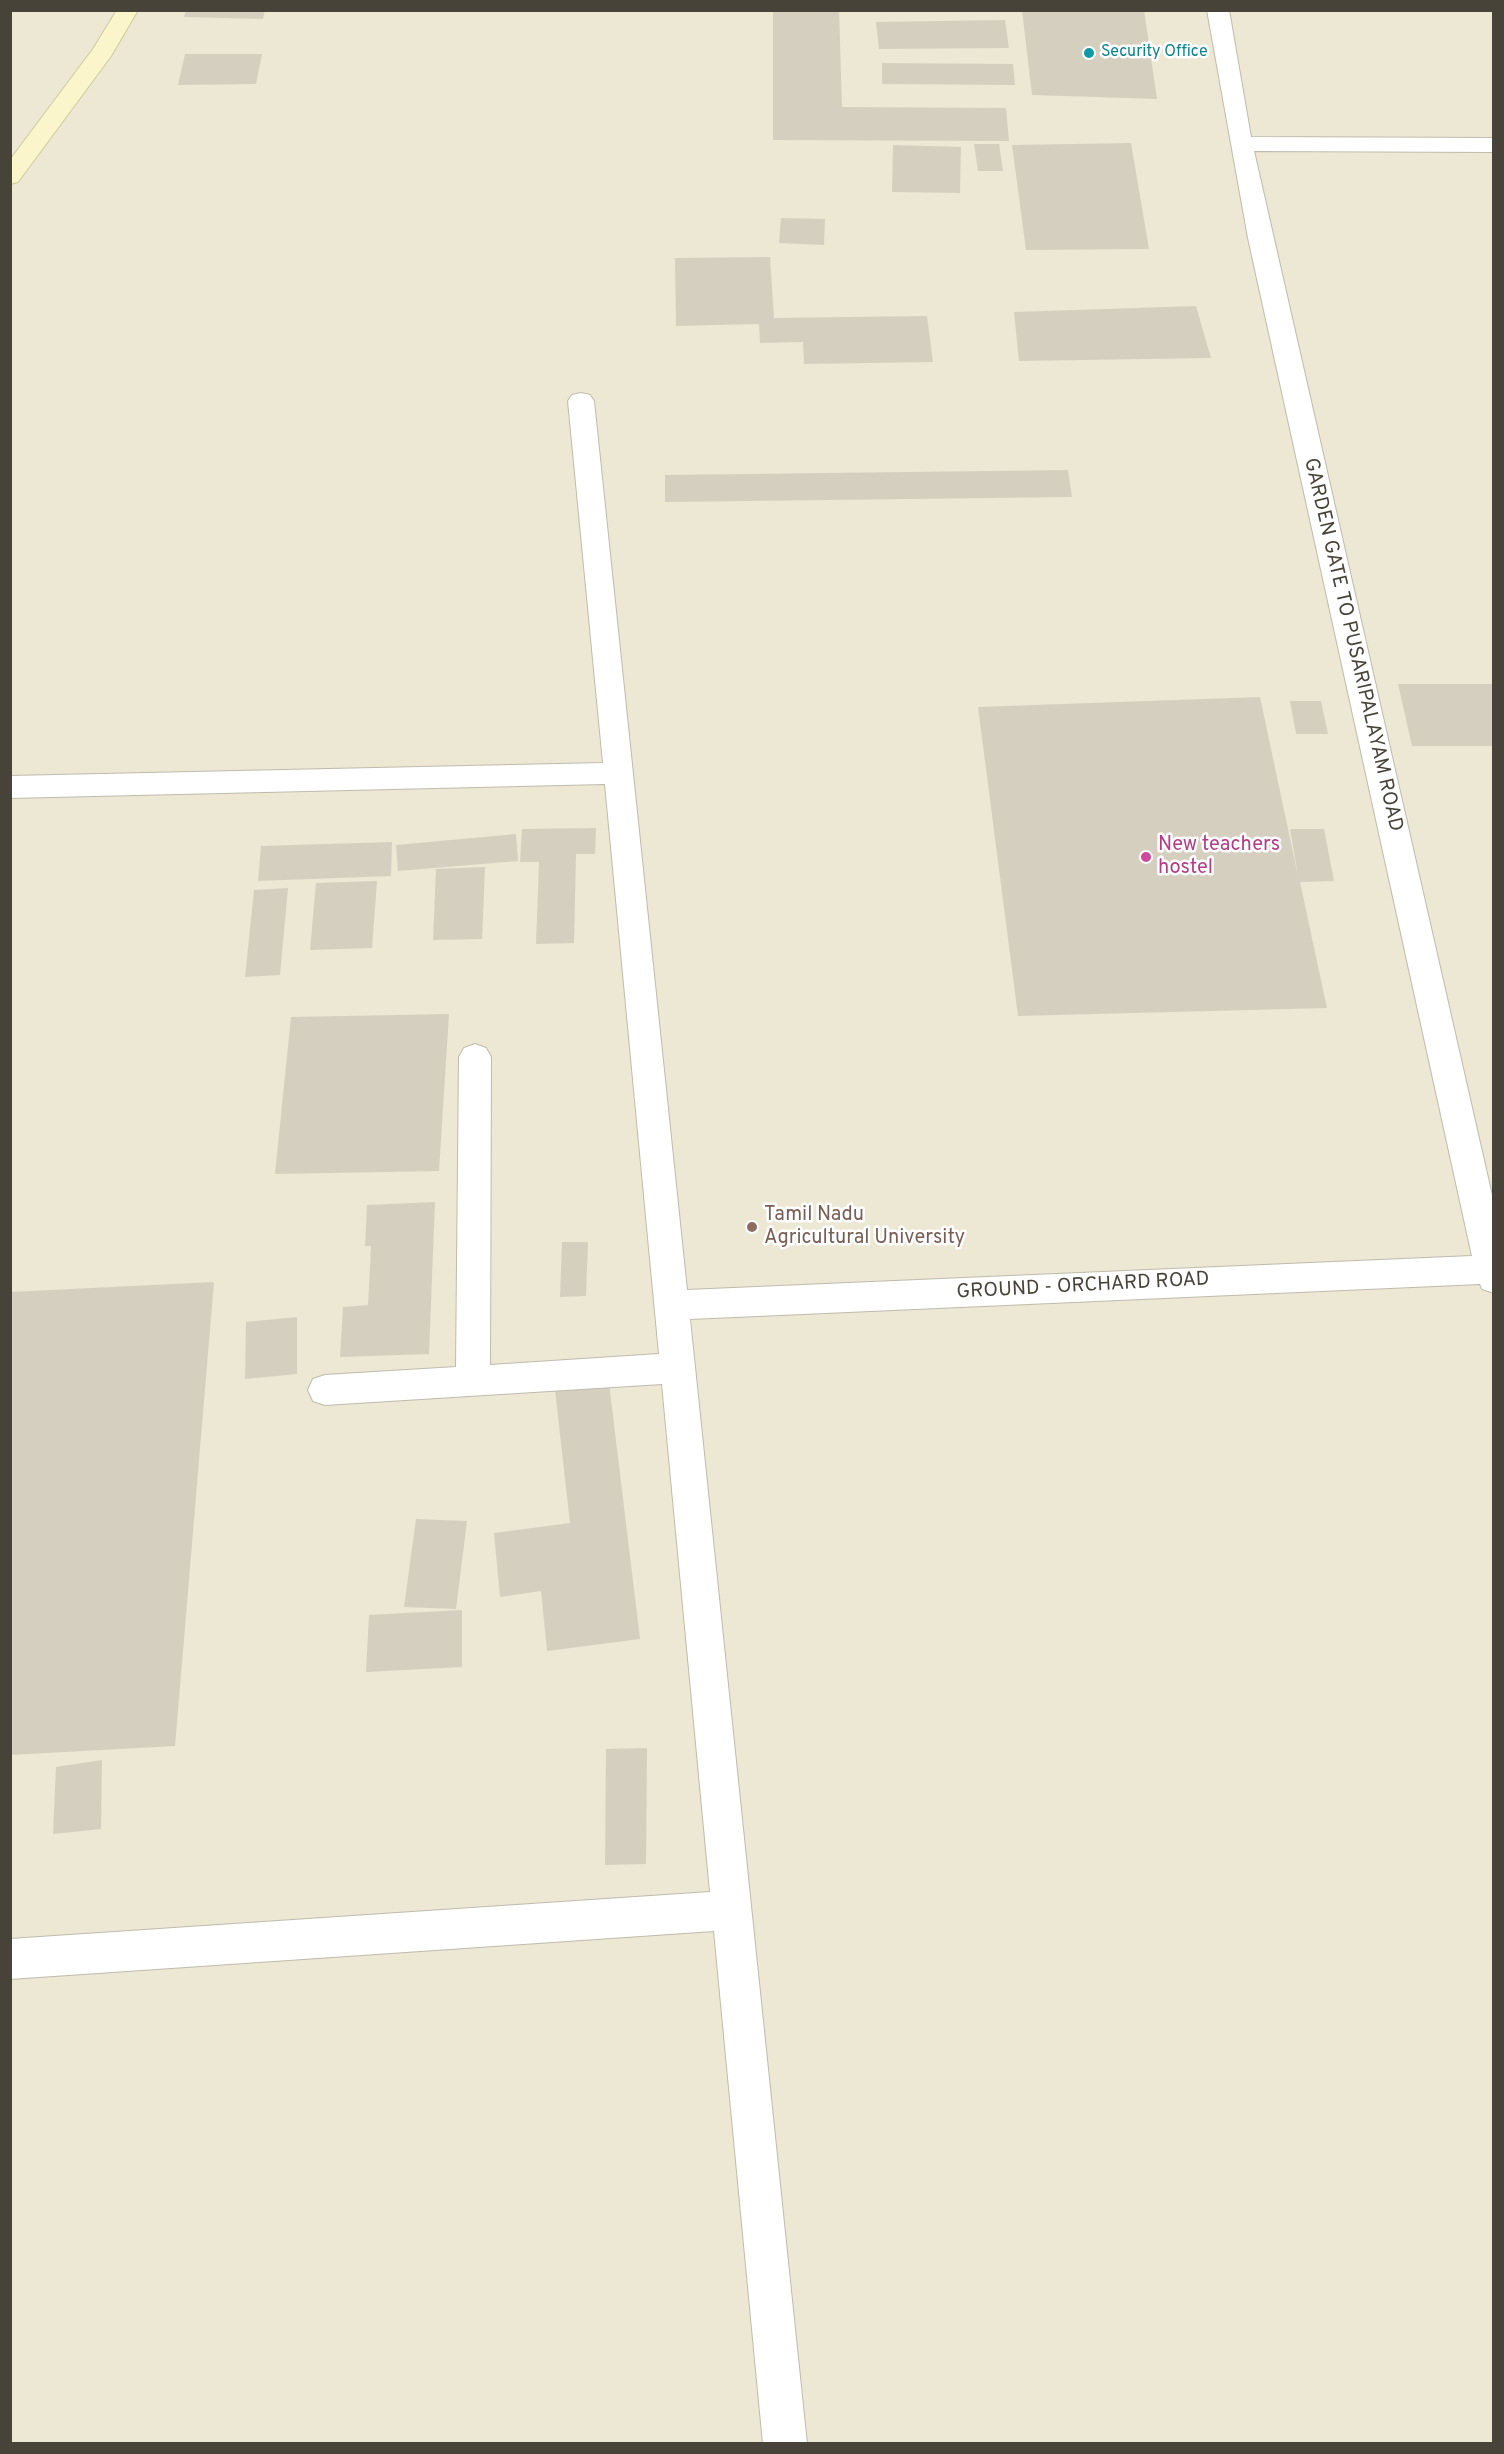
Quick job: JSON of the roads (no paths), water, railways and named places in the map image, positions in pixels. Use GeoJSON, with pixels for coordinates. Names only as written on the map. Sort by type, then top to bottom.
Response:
{"type":"FeatureCollection","features":[{"type":"Feature","properties":{"kind":"street"},"geometry":{"type":"LineString","coordinates":[[10,177],[103,51],[128,10]]}},
{"type":"Feature","properties":{"kind":"street","name":"GARDEN GATE TO PUSARIPALAYAM ROAD"},"geometry":{"type":"LineString","coordinates":[[1218,10],[1241,144],[1493,1272]]}},
{"type":"Feature","properties":{"kind":"street"},"geometry":{"type":"LineString","coordinates":[[1241,144],[1494,145]]}},
{"type":"Feature","properties":{"kind":"street"},"geometry":{"type":"LineString","coordinates":[[581,401],[785,2444]]}},
{"type":"Feature","properties":{"kind":"street"},"geometry":{"type":"LineString","coordinates":[[10,787],[619,773]]}},
{"type":"Feature","properties":{"kind":"street"},"geometry":{"type":"LineString","coordinates":[[472,1381],[476,1057]]}},
{"type":"Feature","properties":{"kind":"street","name":"GROUND - ORCHARD ROAD"},"geometry":{"type":"LineString","coordinates":[[673,1305],[1493,1272]]}},
{"type":"Feature","properties":{"kind":"street"},"geometry":{"type":"LineString","coordinates":[[325,1390],[679,1368]]}},
{"type":"Feature","properties":{"kind":"street"},"geometry":{"type":"LineString","coordinates":[[10,1959],[733,1910]]}},
{"type":"Feature","properties":{"kind":"place","name":"Security Office"},"geometry":{"type":"Point","coordinates":[1089,53]}},
{"type":"Feature","properties":{"kind":"place","name":"New teachers hostel"},"geometry":{"type":"Point","coordinates":[1146,857]}},
{"type":"Feature","properties":{"kind":"place","name":"Tamil Nadu Agricultural University"},"geometry":{"type":"Point","coordinates":[752,1227]}}]}
